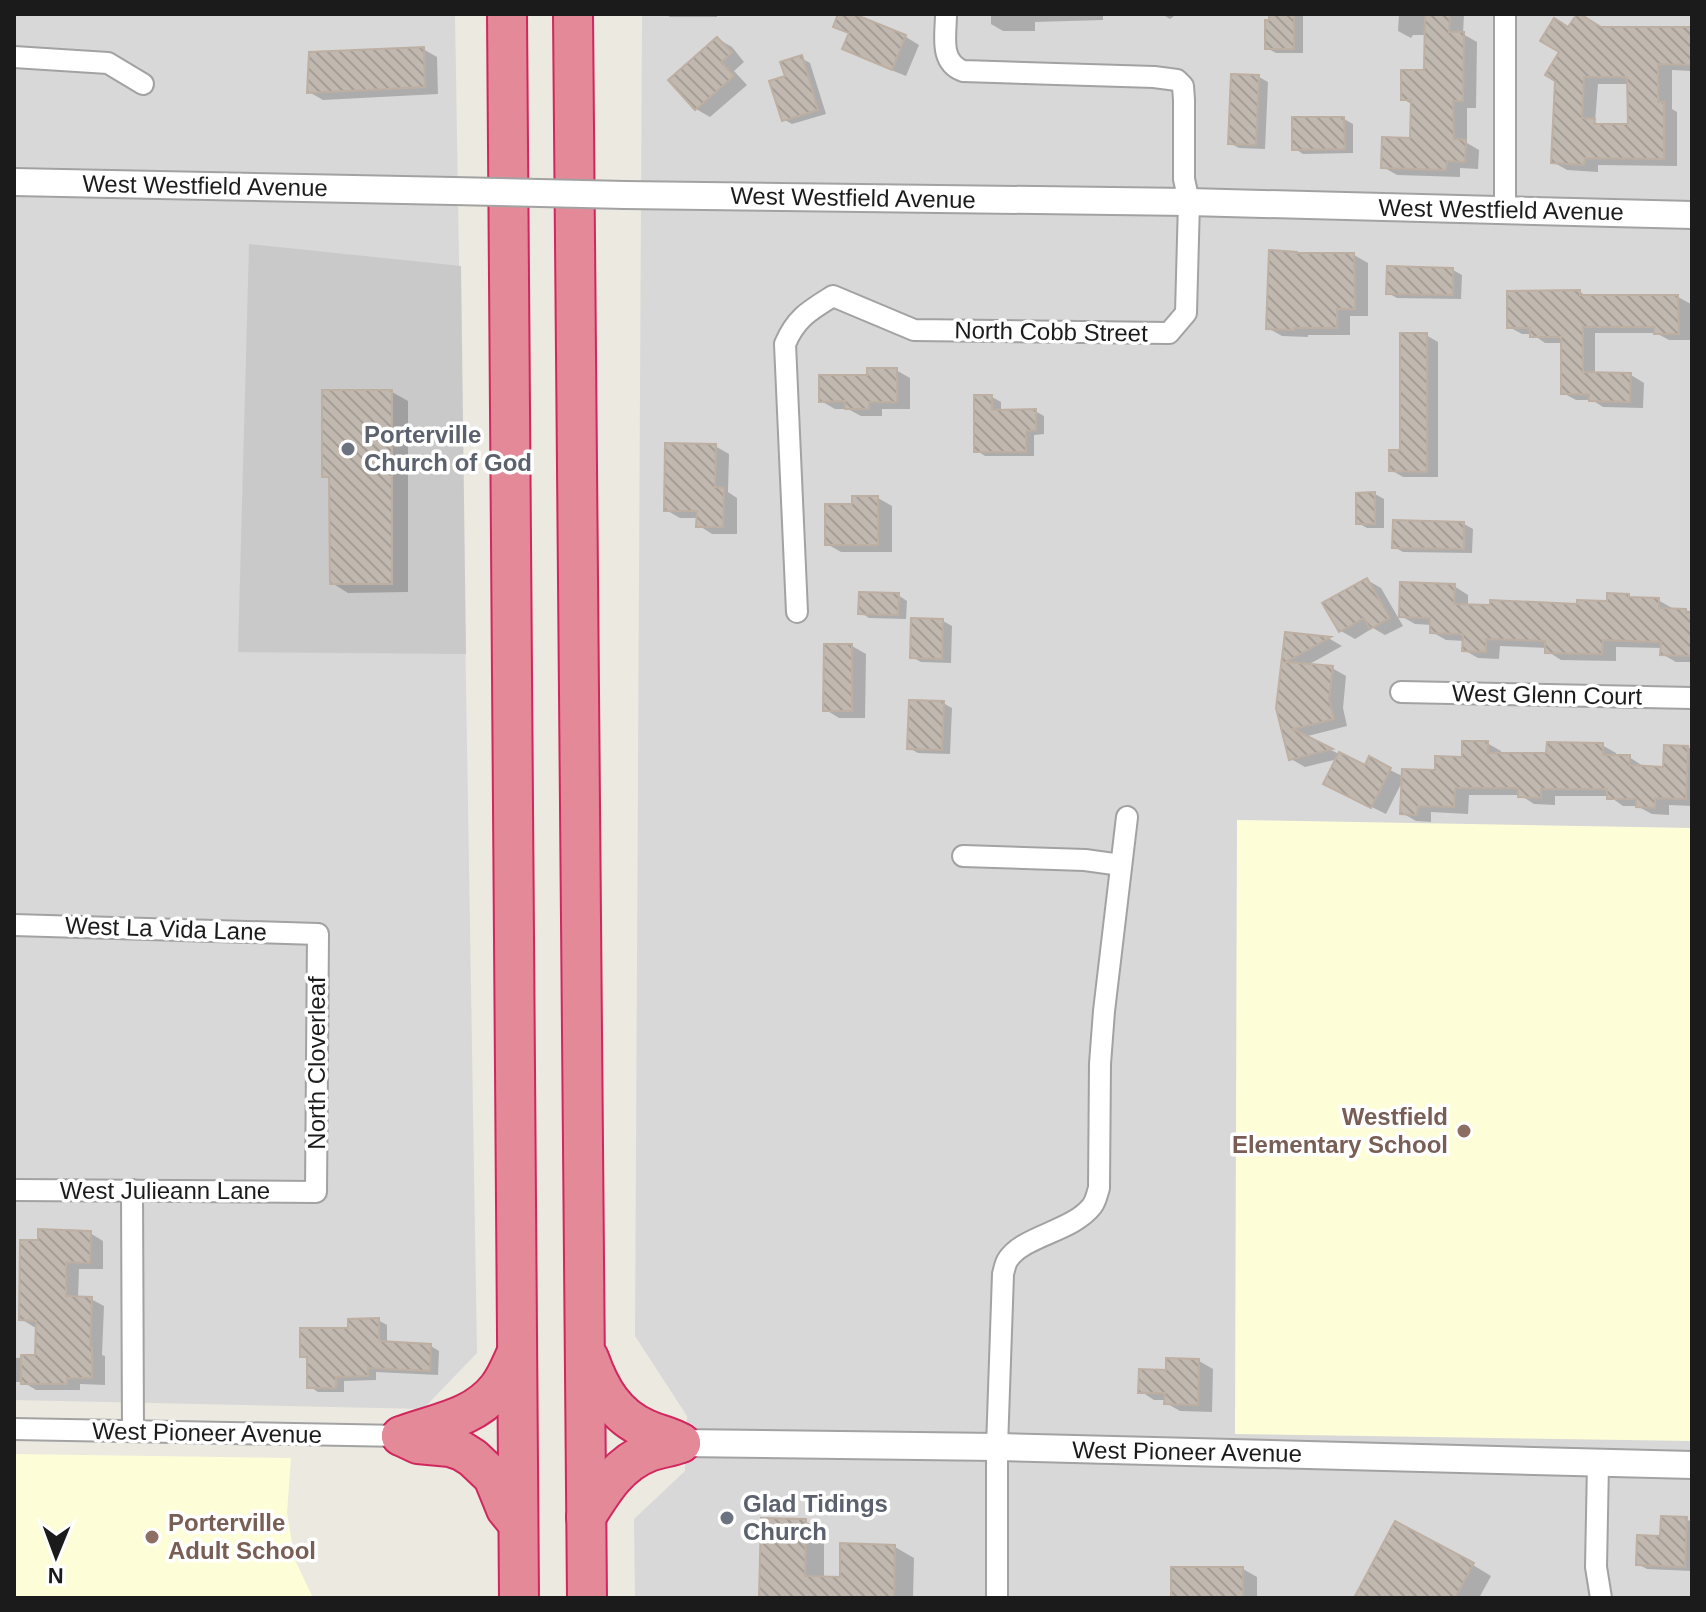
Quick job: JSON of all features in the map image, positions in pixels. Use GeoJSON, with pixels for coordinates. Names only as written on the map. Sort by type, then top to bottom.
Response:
{"type":"FeatureCollection","features":[{"type":"Feature","properties":{"kind":"highway"},"geometry":{"type":"LineString","coordinates":[[507,14],[519,1598]]}},
{"type":"Feature","properties":{"kind":"highway"},"geometry":{"type":"LineString","coordinates":[[573,14],[587,1598]]}},
{"type":"Feature","properties":{"kind":"highway"},"geometry":{"type":"LineString","coordinates":[[584,1347],[596,1380],[621,1415],[681,1443]]}},
{"type":"Feature","properties":{"kind":"highway"},"geometry":{"type":"LineString","coordinates":[[401,1436],[457,1419],[485,1402],[498,1388],[517,1353]]}},
{"type":"Feature","properties":{"kind":"highway"},"geometry":{"type":"LineString","coordinates":[[401,1436],[418,1444],[450,1447],[473,1458],[493,1477],[506,1509],[518,1524]]}},
{"type":"Feature","properties":{"kind":"highway"},"geometry":{"type":"LineString","coordinates":[[586,1517],[617,1471],[653,1450],[681,1443]]}},
{"type":"Feature","properties":{"kind":"street","name":"North Cobb Street"},"geometry":{"type":"LineString","coordinates":[[797,612],[785,344],[803,315],[833,296],[914,330],[1169,333],[1186,313],[1189,202],[1184,179],[1183,86],[1177,80],[1154,77],[963,71],[949,62],[946,53],[946,14]]}},
{"type":"Feature","properties":{"kind":"street"},"geometry":{"type":"LineString","coordinates":[[1505,14],[1505,210]]}},
{"type":"Feature","properties":{"kind":"street"},"geometry":{"type":"LineString","coordinates":[[14,57],[108,63],[143,84]]}},
{"type":"Feature","properties":{"kind":"street","name":"West Westfield Avenue"},"geometry":{"type":"LineString","coordinates":[[14,182],[625,195],[1189,202],[1692,215]]}},
{"type":"Feature","properties":{"kind":"street","name":"West Glenn Court"},"geometry":{"type":"LineString","coordinates":[[1401,692],[1692,698]]}},
{"type":"Feature","properties":{"kind":"street"},"geometry":{"type":"LineString","coordinates":[[997,1598],[997,1447],[1003,1274],[1007,1260],[1019,1248],[1065,1227],[1081,1216],[1094,1204],[1099,1188],[1100,1064],[1127,817]]}},
{"type":"Feature","properties":{"kind":"street"},"geometry":{"type":"LineString","coordinates":[[963,856],[1085,860],[1121,865]]}},
{"type":"Feature","properties":{"kind":"street","name":"West La Vida Lane"},"geometry":{"type":"LineString","coordinates":[[14,925],[318,934]]}},
{"type":"Feature","properties":{"kind":"street","name":"North Cloverleaf"},"geometry":{"type":"LineString","coordinates":[[316,1192],[318,934]]}},
{"type":"Feature","properties":{"kind":"street","name":"West Julieann Lane"},"geometry":{"type":"LineString","coordinates":[[14,1190],[316,1192]]}},
{"type":"Feature","properties":{"kind":"street"},"geometry":{"type":"LineString","coordinates":[[132,1190],[133,1431]]}},
{"type":"Feature","properties":{"kind":"street","name":"West Pioneer Avenue"},"geometry":{"type":"LineString","coordinates":[[14,1429],[401,1436]]}},
{"type":"Feature","properties":{"kind":"street","name":"West Pioneer Avenue"},"geometry":{"type":"LineString","coordinates":[[681,1443],[997,1447],[1692,1465]]}},
{"type":"Feature","properties":{"kind":"street"},"geometry":{"type":"LineString","coordinates":[[1598,1463],[1596,1567],[1601,1598]]}},
{"type":"Feature","properties":{"kind":"shaded area"},"geometry":{"type":"Polygon","coordinates":[[[14,14],[455,14],[477,1353],[423,1409],[14,1400],[14,14]]]}},
{"type":"Feature","properties":{"kind":"shaded area"},"geometry":{"type":"Polygon","coordinates":[[[642,14],[1692,14],[1692,1598],[635,1598],[634,1519],[685,1471],[687,1416],[635,1336],[642,14]]]}},
{"type":"Feature","properties":{"kind":"shaded area"},"geometry":{"type":"Polygon","coordinates":[[[249,244],[461,266],[466,654],[238,652],[249,244]]]}},
{"type":"Feature","properties":{"kind":"shaded area","name":"Westfield Elementary School"},"geometry":{"type":"Polygon","coordinates":[[[1237,820],[1692,828],[1692,1441],[1235,1434],[1237,820]]]}},
{"type":"Feature","properties":{"kind":"shaded area","name":"Porterville Adult School"},"geometry":{"type":"Polygon","coordinates":[[[14,1454],[291,1458],[287,1513],[295,1560],[313,1598],[14,1598],[14,1454]]]}},
{"type":"Feature","properties":{"kind":"building"},"geometry":{"type":"Polygon","coordinates":[[[838,14],[854,14],[906,35],[892,70],[842,49],[849,33],[833,27],[838,14]]]}},
{"type":"Feature","properties":{"kind":"building"},"geometry":{"type":"Polygon","coordinates":[[[1269,14],[1294,14],[1294,49],[1265,49],[1265,20],[1269,20],[1269,14]]]}},
{"type":"Feature","properties":{"kind":"building"},"geometry":{"type":"Polygon","coordinates":[[[1425,14],[1450,14],[1449,32],[1464,32],[1463,101],[1453,101],[1454,139],[1466,140],[1465,162],[1447,161],[1446,170],[1381,168],[1382,137],[1410,138],[1411,100],[1401,100],[1401,70],[1424,70],[1425,14]]]}},
{"type":"Feature","properties":{"kind":"building"},"geometry":{"type":"Polygon","coordinates":[[[1580,14],[1601,27],[1692,27],[1692,65],[1658,64],[1658,102],[1664,102],[1664,159],[1585,158],[1584,165],[1551,163],[1555,81],[1545,75],[1559,52],[1540,41],[1554,18],[1568,27],[1580,14]],[[1584,77],[1582,118],[1595,119],[1594,124],[1628,124],[1627,77],[1584,77]]]}},
{"type":"Feature","properties":{"kind":"building"},"geometry":{"type":"Polygon","coordinates":[[[717,37],[732,53],[721,62],[734,76],[695,110],[668,80],[717,37]]]}},
{"type":"Feature","properties":{"kind":"building"},"geometry":{"type":"Polygon","coordinates":[[[424,47],[425,87],[307,93],[309,52],[424,47]]]}},
{"type":"Feature","properties":{"kind":"building"},"geometry":{"type":"Polygon","coordinates":[[[802,55],[818,110],[782,121],[769,81],[785,76],[780,62],[802,55]]]}},
{"type":"Feature","properties":{"kind":"building"},"geometry":{"type":"Polygon","coordinates":[[[1231,74],[1259,75],[1256,145],[1228,144],[1231,74]]]}},
{"type":"Feature","properties":{"kind":"building"},"geometry":{"type":"Polygon","coordinates":[[[1292,117],[1344,117],[1345,149],[1292,150],[1292,117]]]}},
{"type":"Feature","properties":{"kind":"building"},"geometry":{"type":"Polygon","coordinates":[[[1269,250],[1354,253],[1355,309],[1337,309],[1337,328],[1266,329],[1269,250]]]}},
{"type":"Feature","properties":{"kind":"building"},"geometry":{"type":"Polygon","coordinates":[[[1387,266],[1453,268],[1453,295],[1386,294],[1387,266]]]}},
{"type":"Feature","properties":{"kind":"building"},"geometry":{"type":"Polygon","coordinates":[[[1580,290],[1580,295],[1678,295],[1679,334],[1654,334],[1654,327],[1583,327],[1583,372],[1631,373],[1630,402],[1589,401],[1589,394],[1561,394],[1561,337],[1530,337],[1530,328],[1507,328],[1507,291],[1580,290]]]}},
{"type":"Feature","properties":{"kind":"building"},"geometry":{"type":"Polygon","coordinates":[[[1400,333],[1427,333],[1427,472],[1389,471],[1389,450],[1400,450],[1400,333]]]}},
{"type":"Feature","properties":{"kind":"building"},"geometry":{"type":"Polygon","coordinates":[[[867,368],[897,368],[897,402],[869,402],[869,409],[845,409],[845,401],[819,402],[819,375],[867,375],[867,368]]]}},
{"type":"Feature","properties":{"kind":"building"},"geometry":{"type":"Polygon","coordinates":[[[322,390],[392,390],[392,584],[330,584],[329,477],[322,477],[322,390]]]}},
{"type":"Feature","properties":{"kind":"building"},"geometry":{"type":"Polygon","coordinates":[[[974,395],[992,395],[992,410],[1036,409],[1036,430],[1026,431],[1026,452],[974,452],[974,395]]]}},
{"type":"Feature","properties":{"kind":"building"},"geometry":{"type":"Polygon","coordinates":[[[665,443],[716,444],[715,487],[724,488],[723,527],[696,527],[697,511],[664,511],[665,443]]]}},
{"type":"Feature","properties":{"kind":"building"},"geometry":{"type":"Polygon","coordinates":[[[1375,492],[1375,524],[1356,524],[1356,493],[1375,492]]]}},
{"type":"Feature","properties":{"kind":"building"},"geometry":{"type":"Polygon","coordinates":[[[852,496],[878,496],[878,545],[825,545],[825,504],[852,504],[852,496]]]}},
{"type":"Feature","properties":{"kind":"building"},"geometry":{"type":"Polygon","coordinates":[[[1393,520],[1464,522],[1464,549],[1392,548],[1393,520]]]}},
{"type":"Feature","properties":{"kind":"building"},"geometry":{"type":"Polygon","coordinates":[[[1367,578],[1390,618],[1370,629],[1364,618],[1339,632],[1322,603],[1367,578]]]}},
{"type":"Feature","properties":{"kind":"building"},"geometry":{"type":"Polygon","coordinates":[[[1400,582],[1455,584],[1454,604],[1490,605],[1490,600],[1577,604],[1577,600],[1607,601],[1607,593],[1659,598],[1659,608],[1686,609],[1686,613],[1692,613],[1692,656],[1660,655],[1661,642],[1603,640],[1602,654],[1545,653],[1545,641],[1486,639],[1486,652],[1462,651],[1463,634],[1430,633],[1430,618],[1399,617],[1400,582]]]}},
{"type":"Feature","properties":{"kind":"building"},"geometry":{"type":"Polygon","coordinates":[[[859,592],[899,593],[898,615],[858,614],[859,592]]]}},
{"type":"Feature","properties":{"kind":"building"},"geometry":{"type":"Polygon","coordinates":[[[911,618],[943,619],[942,659],[910,658],[911,618]]]}},
{"type":"Feature","properties":{"kind":"building"},"geometry":{"type":"Polygon","coordinates":[[[1285,632],[1331,637],[1286,662],[1333,666],[1329,699],[1334,719],[1293,729],[1333,749],[1289,760],[1276,708],[1285,632]]]}},
{"type":"Feature","properties":{"kind":"building"},"geometry":{"type":"Polygon","coordinates":[[[824,644],[852,644],[852,711],[823,711],[824,644]]]}},
{"type":"Feature","properties":{"kind":"building"},"geometry":{"type":"Polygon","coordinates":[[[909,700],[944,701],[942,750],[907,749],[909,700]]]}},
{"type":"Feature","properties":{"kind":"building"},"geometry":{"type":"Polygon","coordinates":[[[1462,741],[1488,741],[1488,753],[1546,753],[1547,742],[1603,743],[1603,755],[1630,755],[1630,765],[1663,767],[1664,745],[1688,746],[1686,799],[1655,798],[1655,808],[1636,807],[1636,799],[1607,799],[1607,789],[1541,789],[1541,798],[1518,797],[1518,788],[1455,788],[1454,807],[1418,806],[1417,815],[1400,814],[1402,769],[1435,770],[1435,756],[1462,757],[1462,741]]]}},
{"type":"Feature","properties":{"kind":"building"},"geometry":{"type":"Polygon","coordinates":[[[1339,752],[1365,765],[1369,756],[1391,768],[1371,808],[1323,784],[1339,752]]]}},
{"type":"Feature","properties":{"kind":"building"},"geometry":{"type":"Polygon","coordinates":[[[38,1229],[91,1231],[90,1263],[66,1262],[66,1296],[92,1297],[92,1378],[67,1378],[67,1384],[21,1384],[21,1355],[35,1355],[36,1321],[19,1320],[20,1240],[38,1240],[38,1229]]]}},
{"type":"Feature","properties":{"kind":"building"},"geometry":{"type":"Polygon","coordinates":[[[379,1318],[379,1341],[431,1344],[430,1371],[368,1368],[368,1376],[336,1377],[336,1388],[307,1388],[307,1357],[300,1357],[300,1328],[348,1328],[348,1319],[379,1318]]]}},
{"type":"Feature","properties":{"kind":"building"},"geometry":{"type":"Polygon","coordinates":[[[1166,1358],[1199,1359],[1198,1405],[1164,1404],[1165,1393],[1138,1393],[1139,1369],[1166,1370],[1166,1358]]]}},
{"type":"Feature","properties":{"kind":"building"},"geometry":{"type":"Polygon","coordinates":[[[1661,1516],[1687,1517],[1685,1567],[1636,1565],[1637,1535],[1660,1536],[1661,1516]]]}},
{"type":"Feature","properties":{"kind":"building"},"geometry":{"type":"Polygon","coordinates":[[[761,1518],[806,1519],[805,1576],[840,1577],[840,1543],[895,1545],[894,1598],[759,1597],[761,1518]]]}},
{"type":"Feature","properties":{"kind":"building"},"geometry":{"type":"Polygon","coordinates":[[[1395,1521],[1474,1563],[1455,1598],[1354,1598],[1395,1521]]]}},
{"type":"Feature","properties":{"kind":"building"},"geometry":{"type":"Polygon","coordinates":[[[1171,1567],[1243,1567],[1243,1598],[1171,1598],[1171,1567]]]}},
{"type":"Feature","properties":{"kind":"place","name":"Porterville Church of God"},"geometry":{"type":"Point","coordinates":[348,449]}},
{"type":"Feature","properties":{"kind":"place","name":"Westfield Elementary School"},"geometry":{"type":"Point","coordinates":[1464,1131]}},
{"type":"Feature","properties":{"kind":"place","name":"Glad Tidings Church"},"geometry":{"type":"Point","coordinates":[727,1518]}},
{"type":"Feature","properties":{"kind":"place","name":"Porterville Adult School"},"geometry":{"type":"Point","coordinates":[152,1537]}}]}
